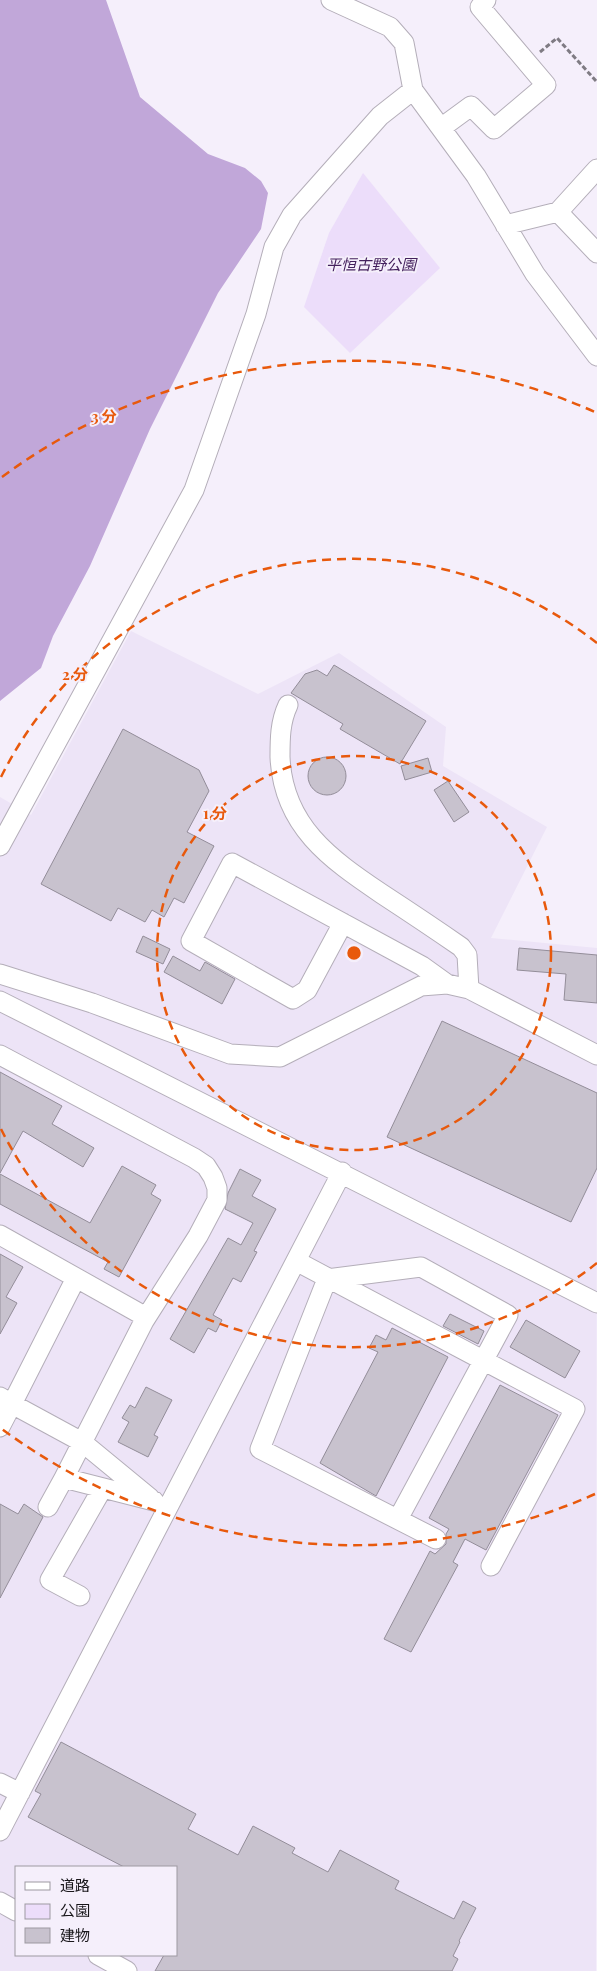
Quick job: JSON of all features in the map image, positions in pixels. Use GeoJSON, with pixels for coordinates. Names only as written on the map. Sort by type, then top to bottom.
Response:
{"type":"FeatureCollection","features":[{"type":"Feature","properties":{"kind":"street"},"geometry":{"type":"LineString","coordinates":[[331,0],[390,27],[404,43],[413,90],[476,176],[535,274],[597,356]]}},
{"type":"Feature","properties":{"kind":"street"},"geometry":{"type":"LineString","coordinates":[[442,128],[471,106],[494,129],[546,85],[480,7],[486,0]]}},
{"type":"Feature","properties":{"kind":"street"},"geometry":{"type":"LineString","coordinates":[[0,846],[194,490],[256,314],[274,247],[292,215],[380,116],[413,90]]}},
{"type":"Feature","properties":{"kind":"street"},"geometry":{"type":"LineString","coordinates":[[505,225],[558,212],[597,169]]}},
{"type":"Feature","properties":{"kind":"street"},"geometry":{"type":"LineString","coordinates":[[558,212],[597,253]]}},
{"type":"Feature","properties":{"kind":"street"},"geometry":{"type":"LineString","coordinates":[[288,705],[284,714],[280,739],[281,774],[294,813],[314,842],[340,865],[460,947],[467,955],[469,989]]}},
{"type":"Feature","properties":{"kind":"street"},"geometry":{"type":"LineString","coordinates":[[343,923],[308,990],[293,999],[192,941],[232,863],[343,923],[422,966],[447,984]]}},
{"type":"Feature","properties":{"kind":"street"},"geometry":{"type":"LineString","coordinates":[[0,974],[92,1003],[230,1054],[280,1057],[421,986],[447,984],[469,989],[597,1055]]}},
{"type":"Feature","properties":{"kind":"street"},"geometry":{"type":"LineString","coordinates":[[0,1001],[342,1172],[597,1304]]}},
{"type":"Feature","properties":{"kind":"street"},"geometry":{"type":"LineString","coordinates":[[0,1055],[194,1158],[206,1166],[217,1188],[217,1200],[198,1236],[146,1317],[48,1507]]}},
{"type":"Feature","properties":{"kind":"street"},"geometry":{"type":"LineString","coordinates":[[0,1831],[20,1794],[161,1505],[296,1261],[342,1172]]}},
{"type":"Feature","properties":{"kind":"street"},"geometry":{"type":"LineString","coordinates":[[0,1235],[146,1317]]}},
{"type":"Feature","properties":{"kind":"street"},"geometry":{"type":"LineString","coordinates":[[296,1261],[575,1409],[492,1566]]}},
{"type":"Feature","properties":{"kind":"street"},"geometry":{"type":"LineString","coordinates":[[328,1279],[421,1267],[508,1315],[398,1520]]}},
{"type":"Feature","properties":{"kind":"street"},"geometry":{"type":"LineString","coordinates":[[0,1427],[6,1400],[76,1278]]}},
{"type":"Feature","properties":{"kind":"street"},"geometry":{"type":"LineString","coordinates":[[328,1279],[260,1449],[436,1539]]}},
{"type":"Feature","properties":{"kind":"street"},"geometry":{"type":"LineString","coordinates":[[6,1400],[82,1442],[161,1505]]}},
{"type":"Feature","properties":{"kind":"street"},"geometry":{"type":"LineString","coordinates":[[64,1478],[161,1505]]}},
{"type":"Feature","properties":{"kind":"street"},"geometry":{"type":"LineString","coordinates":[[80,1596],[50,1580],[102,1489]]}},
{"type":"Feature","properties":{"kind":"street"},"geometry":{"type":"LineString","coordinates":[[0,1783],[20,1794]]}},
{"type":"Feature","properties":{"kind":"street"},"geometry":{"type":"LineString","coordinates":[[0,1902],[15,1910]]}},
{"type":"Feature","properties":{"kind":"street"},"geometry":{"type":"LineString","coordinates":[[100,1956],[128,1971]]}},
{"type":"Feature","properties":{"kind":"path"},"geometry":{"type":"LineString","coordinates":[[527,62],[557,38],[597,82]]}},
{"type":"Feature","properties":{"kind":"shaded area"},"geometry":{"type":"Polygon","coordinates":[[[0,0],[106,0],[140,97],[208,154],[245,168],[261,181],[268,193],[261,229],[218,293],[150,429],[90,566],[53,636],[41,668],[0,701],[0,0]]]}},
{"type":"Feature","properties":{"kind":"shaded area"},"geometry":{"type":"Polygon","coordinates":[[[131,631],[258,694],[339,653],[446,727],[443,766],[547,827],[491,938],[597,948],[596,1971],[0,1971],[0,797],[31,815],[131,631]]]}},
{"type":"Feature","properties":{"kind":"green space","name":"平恒古野公園"},"geometry":{"type":"Polygon","coordinates":[[[363,173],[440,268],[350,353],[304,307],[329,233],[363,173]]]}},
{"type":"Feature","properties":{"kind":"building"},"geometry":{"type":"Polygon","coordinates":[[[334,665],[426,721],[400,764],[340,729],[343,724],[291,693],[305,674],[317,670],[327,676],[334,665]]]}},
{"type":"Feature","properties":{"kind":"building"},"geometry":{"type":"Polygon","coordinates":[[[123,729],[199,770],[209,791],[187,832],[214,846],[184,903],[174,898],[164,917],[152,910],[145,922],[118,908],[111,921],[41,884],[123,729]]]}},
{"type":"Feature","properties":{"kind":"building"},"geometry":{"type":"Polygon","coordinates":[[[327,757],[340,763],[346,776],[340,789],[327,795],[314,789],[308,776],[314,763],[327,757]]]}},
{"type":"Feature","properties":{"kind":"building"},"geometry":{"type":"Polygon","coordinates":[[[428,758],[432,772],[405,780],[401,766],[428,758]]]}},
{"type":"Feature","properties":{"kind":"building"},"geometry":{"type":"Polygon","coordinates":[[[448,781],[469,812],[454,822],[434,790],[448,781]]]}},
{"type":"Feature","properties":{"kind":"building"},"geometry":{"type":"Polygon","coordinates":[[[143,936],[170,949],[163,964],[136,952],[143,936]]]}},
{"type":"Feature","properties":{"kind":"building"},"geometry":{"type":"Polygon","coordinates":[[[519,948],[597,955],[597,1003],[564,1000],[566,974],[517,970],[519,948]]]}},
{"type":"Feature","properties":{"kind":"building"},"geometry":{"type":"Polygon","coordinates":[[[173,956],[200,971],[205,962],[235,979],[222,1004],[164,972],[173,956]]]}},
{"type":"Feature","properties":{"kind":"building"},"geometry":{"type":"Polygon","coordinates":[[[442,1021],[597,1093],[597,1168],[571,1222],[387,1137],[442,1021]]]}},
{"type":"Feature","properties":{"kind":"building"},"geometry":{"type":"Polygon","coordinates":[[[0,1072],[62,1106],[52,1124],[94,1148],[83,1167],[23,1131],[0,1173],[0,1072]]]}},
{"type":"Feature","properties":{"kind":"building"},"geometry":{"type":"Polygon","coordinates":[[[122,1166],[156,1185],[151,1194],[161,1200],[119,1277],[104,1269],[108,1262],[0,1204],[0,1174],[90,1223],[122,1166]]]}},
{"type":"Feature","properties":{"kind":"building"},"geometry":{"type":"Polygon","coordinates":[[[240,1169],[261,1180],[252,1196],[276,1209],[254,1251],[257,1252],[241,1282],[233,1278],[213,1315],[222,1320],[216,1332],[208,1328],[194,1353],[170,1339],[228,1238],[241,1245],[253,1223],[225,1209],[228,1193],[240,1169]]]}},
{"type":"Feature","properties":{"kind":"building"},"geometry":{"type":"Polygon","coordinates":[[[0,1254],[23,1267],[6,1297],[17,1303],[0,1334],[0,1254]]]}},
{"type":"Feature","properties":{"kind":"building"},"geometry":{"type":"Polygon","coordinates":[[[450,1314],[484,1331],[478,1344],[443,1326],[450,1314]]]}},
{"type":"Feature","properties":{"kind":"building"},"geometry":{"type":"Polygon","coordinates":[[[526,1320],[580,1351],[565,1378],[510,1347],[526,1320]]]}},
{"type":"Feature","properties":{"kind":"building"},"geometry":{"type":"Polygon","coordinates":[[[392,1328],[448,1357],[376,1496],[320,1463],[378,1352],[369,1348],[376,1335],[386,1340],[392,1328]]]}},
{"type":"Feature","properties":{"kind":"building"},"geometry":{"type":"Polygon","coordinates":[[[500,1385],[558,1415],[486,1550],[465,1539],[453,1562],[458,1565],[411,1652],[384,1639],[430,1551],[435,1554],[446,1544],[446,1534],[449,1529],[429,1518],[500,1385]]]}},
{"type":"Feature","properties":{"kind":"building"},"geometry":{"type":"Polygon","coordinates":[[[146,1387],[172,1400],[154,1435],[158,1437],[148,1457],[118,1442],[129,1422],[122,1418],[130,1405],[135,1408],[146,1387]]]}},
{"type":"Feature","properties":{"kind":"building"},"geometry":{"type":"Polygon","coordinates":[[[0,1504],[18,1514],[24,1504],[43,1517],[0,1598],[0,1504]]]}},
{"type":"Feature","properties":{"kind":"building"},"geometry":{"type":"Polygon","coordinates":[[[61,1742],[196,1814],[188,1829],[238,1855],[253,1826],[295,1848],[292,1853],[328,1872],[340,1850],[399,1881],[395,1889],[454,1919],[463,1901],[476,1908],[453,1956],[458,1959],[452,1971],[155,1971],[163,1956],[178,1956],[178,1866],[122,1866],[28,1817],[41,1794],[35,1791],[61,1742]]]}}]}
